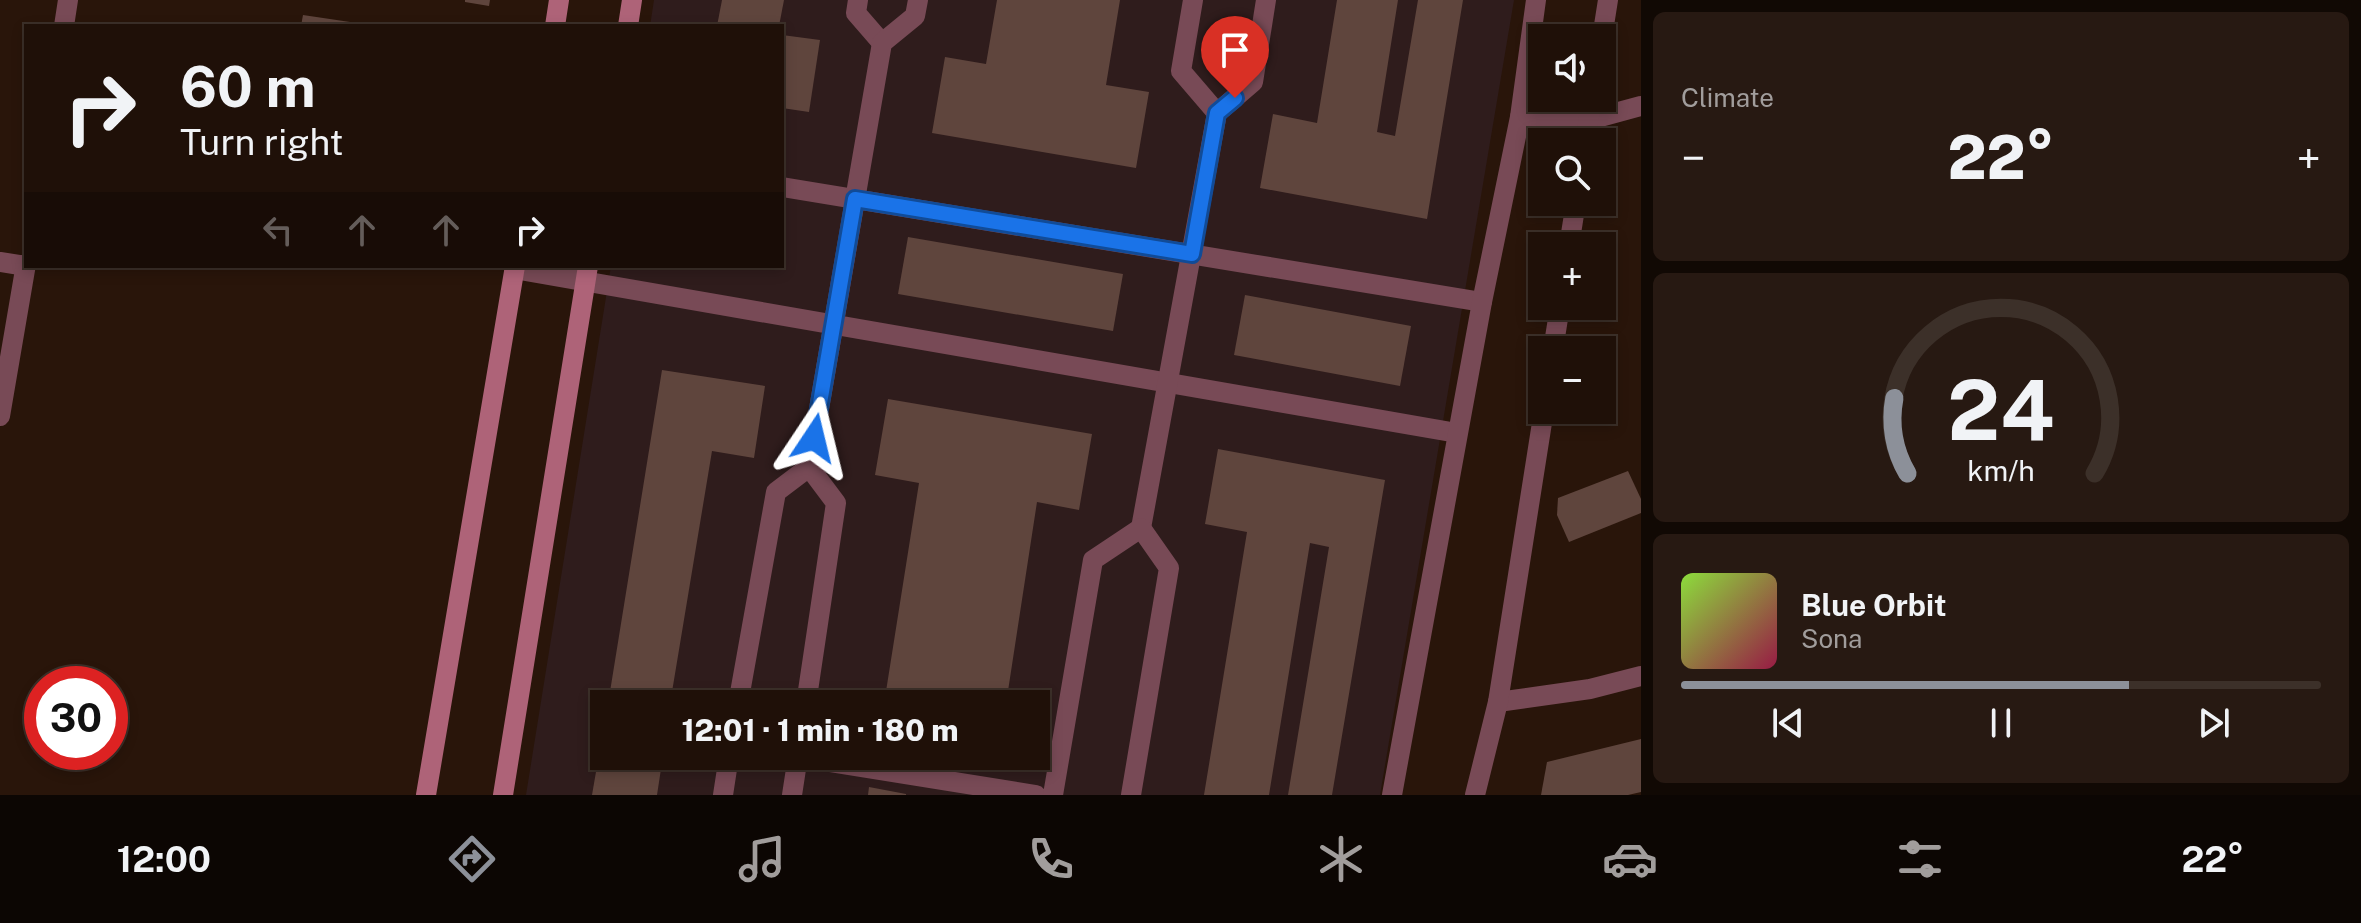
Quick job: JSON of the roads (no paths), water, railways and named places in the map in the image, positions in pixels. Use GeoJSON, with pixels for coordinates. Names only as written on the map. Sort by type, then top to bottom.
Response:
{"type":"FeatureCollection","features":[{"type":"Feature","properties":{"kind":"main road"},"geometry":{"type":"LineString","coordinates":[[555,24],[559,0]]}},
{"type":"Feature","properties":{"kind":"main road"},"geometry":{"type":"LineString","coordinates":[[628,24],[632,0]]}},
{"type":"Feature","properties":{"kind":"main road"},"geometry":{"type":"LineString","coordinates":[[426,795],[514,268]]}},
{"type":"Feature","properties":{"kind":"main road"},"geometry":{"type":"LineString","coordinates":[[503,795],[586,274]]}},
{"type":"Feature","properties":{"kind":"street"},"geometry":{"type":"LineString","coordinates":[[64,24],[68,0]]}},
{"type":"Feature","properties":{"kind":"street"},"geometry":{"type":"LineString","coordinates":[[858,0],[856,13],[882,43]]}},
{"type":"Feature","properties":{"kind":"street"},"geometry":{"type":"LineString","coordinates":[[741,690],[776,492],[809,467],[882,43],[915,16],[918,0]]}},
{"type":"Feature","properties":{"kind":"street"},"geometry":{"type":"LineString","coordinates":[[1193,0],[1181,71],[1217,113]]}},
{"type":"Feature","properties":{"kind":"street"},"geometry":{"type":"LineString","coordinates":[[1131,795],[1169,568],[1141,528],[1217,113],[1253,82],[1266,0]]}},
{"type":"Feature","properties":{"kind":"street"},"geometry":{"type":"LineString","coordinates":[[1392,795],[1457,433],[1520,117],[1536,0]]}},
{"type":"Feature","properties":{"kind":"street"},"geometry":{"type":"LineString","coordinates":[[1604,24],[1608,0]]}},
{"type":"Feature","properties":{"kind":"street"},"geometry":{"type":"LineString","coordinates":[[1520,117],[1589,120],[1641,106]]}},
{"type":"Feature","properties":{"kind":"street"},"geometry":{"type":"LineString","coordinates":[[1588,128],[1590,112]]}},
{"type":"Feature","properties":{"kind":"street"},"geometry":{"type":"LineString","coordinates":[[784,187],[1482,302]]}},
{"type":"Feature","properties":{"kind":"street"},"geometry":{"type":"LineString","coordinates":[[0,262],[24,265]]}},
{"type":"Feature","properties":{"kind":"street"},"geometry":{"type":"LineString","coordinates":[[0,416],[25,268]]}},
{"type":"Feature","properties":{"kind":"street"},"geometry":{"type":"LineString","coordinates":[[524,268],[586,274],[833,324],[1457,433]]}},
{"type":"Feature","properties":{"kind":"street"},"geometry":{"type":"LineString","coordinates":[[1475,795],[1498,702],[1542,424]]}},
{"type":"Feature","properties":{"kind":"street"},"geometry":{"type":"LineString","coordinates":[[808,690],[836,503],[809,467]]}},
{"type":"Feature","properties":{"kind":"street"},"geometry":{"type":"LineString","coordinates":[[1053,795],[1093,560],[1141,528]]}},
{"type":"Feature","properties":{"kind":"street"},"geometry":{"type":"LineString","coordinates":[[1498,702],[1590,689],[1641,676]]}},
{"type":"Feature","properties":{"kind":"street"},"geometry":{"type":"LineString","coordinates":[[723,795],[727,770]]}},
{"type":"Feature","properties":{"kind":"street"},"geometry":{"type":"LineString","coordinates":[[792,795],[796,770]]}},
{"type":"Feature","properties":{"kind":"street"},"geometry":{"type":"LineString","coordinates":[[883,770],[1036,795]]}}]}
